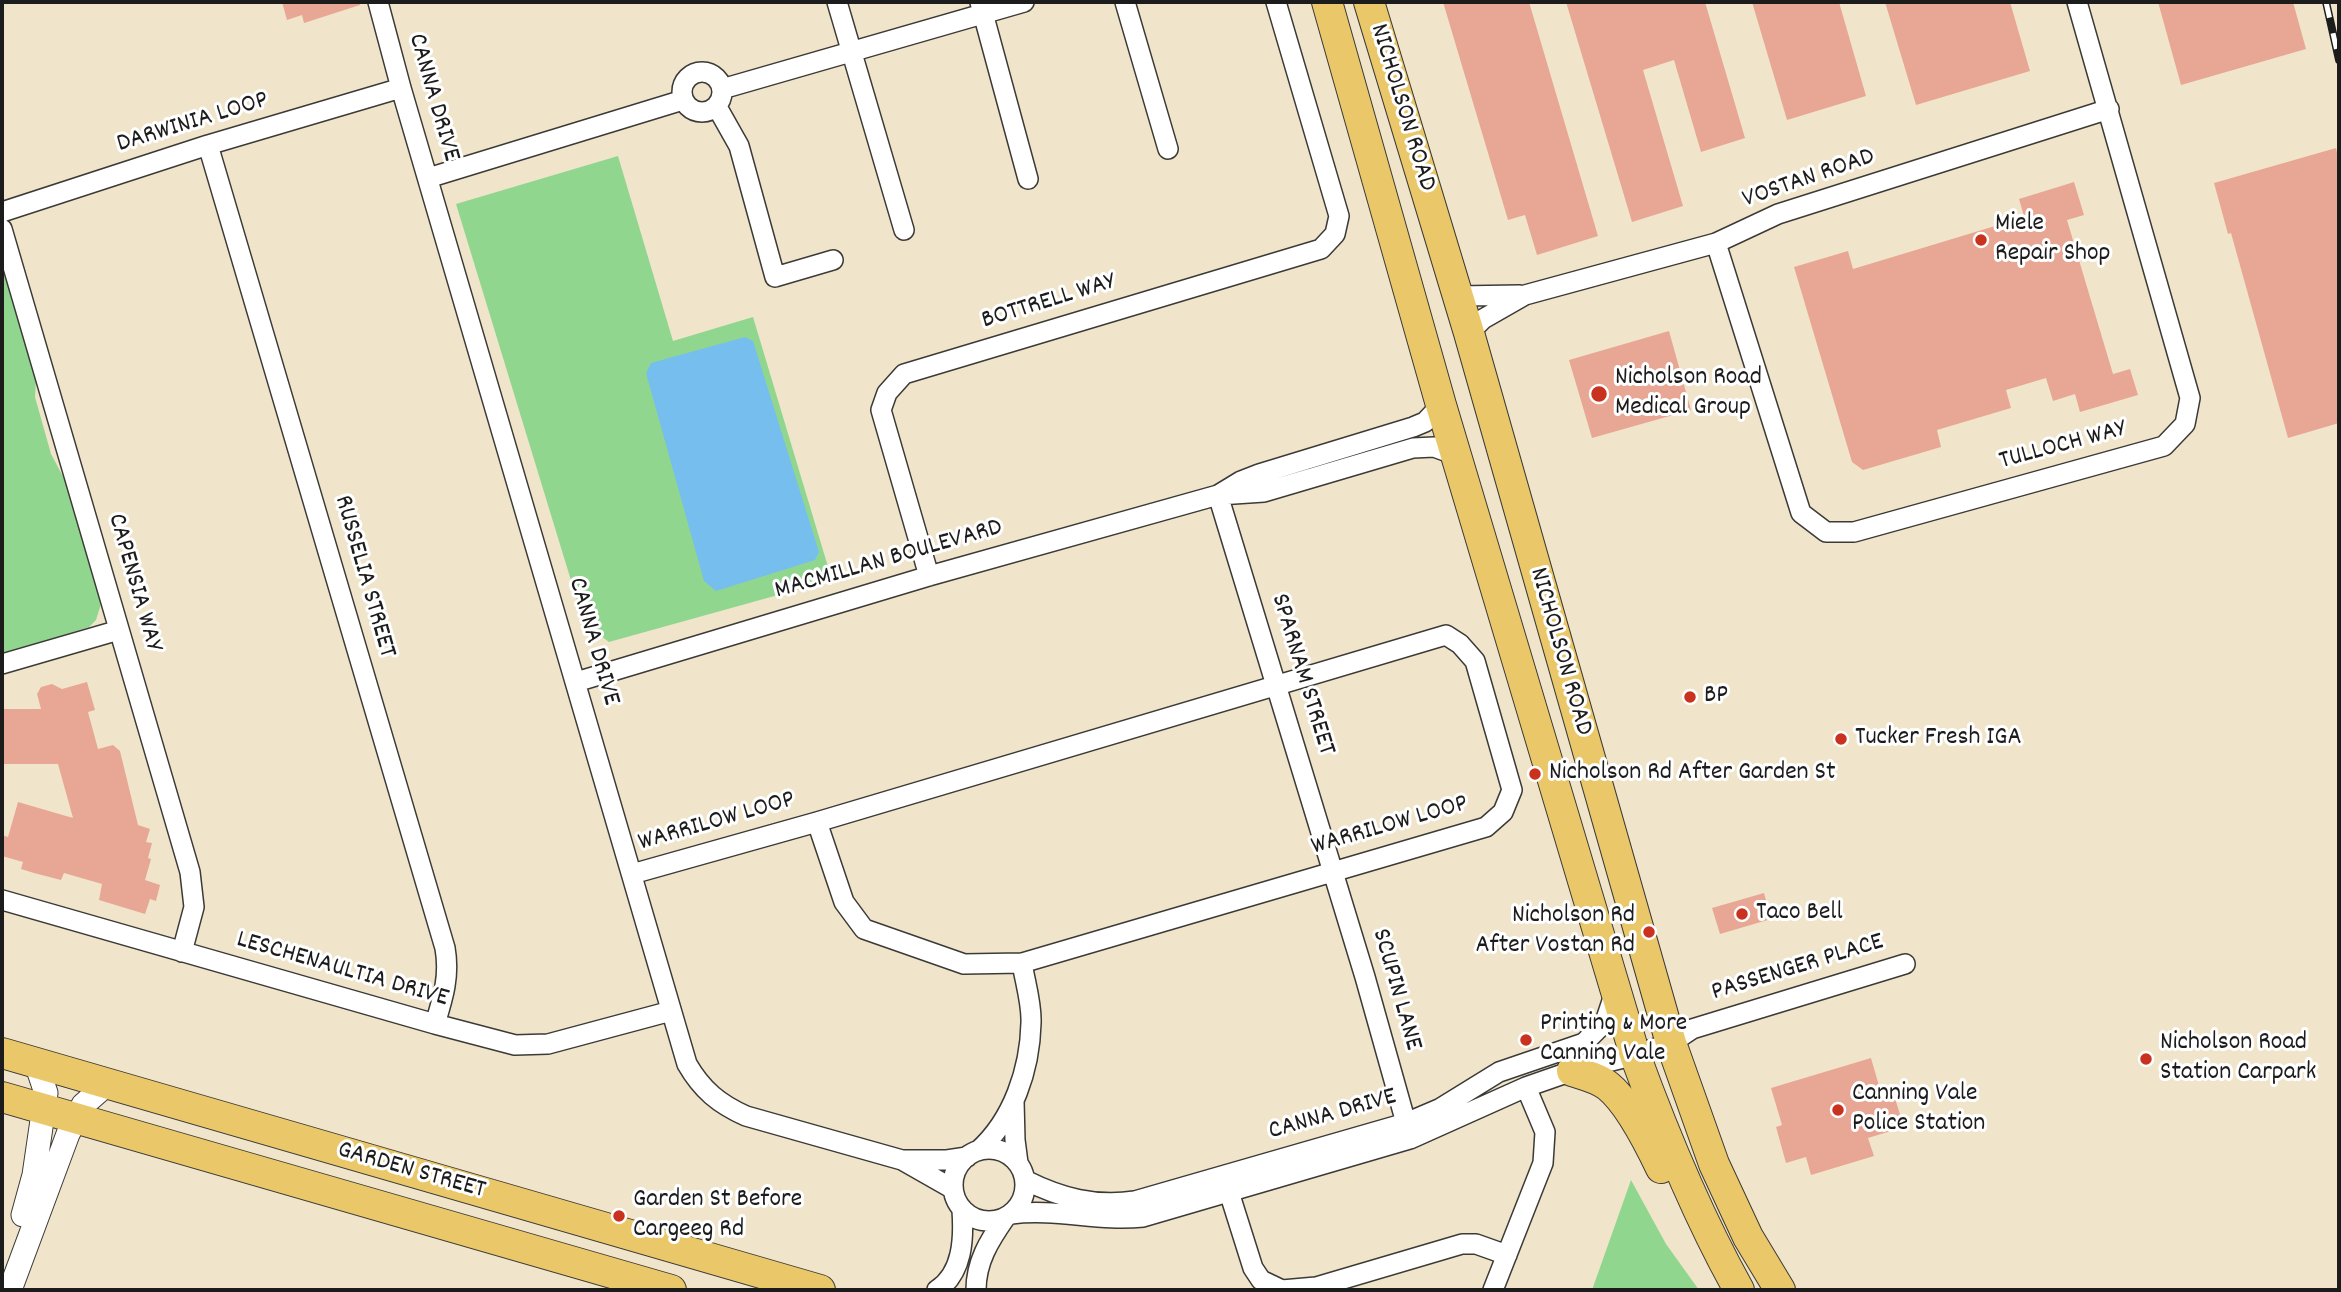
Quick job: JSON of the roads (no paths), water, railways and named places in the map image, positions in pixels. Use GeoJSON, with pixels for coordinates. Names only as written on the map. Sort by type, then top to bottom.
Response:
{"type":"FeatureCollection","features":[{"type":"Feature","properties":{"kind":"main road","name":"NICHOLSON ROAD"},"geometry":{"type":"LineString","coordinates":[[1327,2],[1441,405],[1635,1055],[1665,1137],[1692,1199],[1735,1283]]}},
{"type":"Feature","properties":{"kind":"main road","name":"NICHOLSON ROAD"},"geometry":{"type":"LineString","coordinates":[[1369,2],[1469,333],[1671,1043],[1714,1164],[1757,1252],[1780,1290]]}},
{"type":"Feature","properties":{"kind":"main road","name":"GARDEN STREET"},"geometry":{"type":"LineString","coordinates":[[2,1053],[820,1290]]}},
{"type":"Feature","properties":{"kind":"main road"},"geometry":{"type":"LineString","coordinates":[[1572,1071],[1606,1085],[1614,1092],[1650,1145],[1701,1248],[1735,1283]]}},
{"type":"Feature","properties":{"kind":"main road","name":"GARDEN STREET"},"geometry":{"type":"LineString","coordinates":[[2,1097],[671,1290]]}},
{"type":"Feature","properties":{"kind":"main road"},"geometry":{"type":"LineString","coordinates":[[388,1165],[383,1181],[391,1191],[472,1223],[518,1245]]}},
{"type":"Feature","properties":{"kind":"main road"},"geometry":{"type":"LineString","coordinates":[[1757,1252],[1793,1290]]}},
{"type":"Feature","properties":{"kind":"street","name":"CANNA DRIVE"},"geometry":{"type":"LineString","coordinates":[[377,2],[687,1064],[705,1090],[718,1102],[746,1116],[902,1160],[953,1189]]}},
{"type":"Feature","properties":{"kind":"street"},"geometry":{"type":"LineString","coordinates":[[837,2],[904,230]]}},
{"type":"Feature","properties":{"kind":"street"},"geometry":{"type":"LineString","coordinates":[[833,260],[775,277],[739,146],[719,98],[716,77],[706,72],[688,78],[682,89],[683,100],[696,112],[706,113],[719,98],[851,50],[981,8],[1024,2]]}},
{"type":"Feature","properties":{"kind":"street"},"geometry":{"type":"LineString","coordinates":[[1125,2],[1168,149]]}},
{"type":"Feature","properties":{"kind":"street","name":"BOTTRELL WAY"},"geometry":{"type":"LineString","coordinates":[[929,576],[881,410],[887,393],[904,374],[1321,249],[1335,234],[1339,216],[1276,2]]}},
{"type":"Feature","properties":{"kind":"street","name":"TULLOCH WAY"},"geometry":{"type":"LineString","coordinates":[[1716,243],[1801,513],[1826,532],[1854,532],[2164,446],[2185,424],[2190,398],[2077,2]]}},
{"type":"Feature","properties":{"kind":"street"},"geometry":{"type":"LineString","coordinates":[[981,8],[1028,179]]}},
{"type":"Feature","properties":{"kind":"street","name":"DARWINIA LOOP"},"geometry":{"type":"LineString","coordinates":[[2,212],[208,145],[401,88]]}},
{"type":"Feature","properties":{"kind":"street"},"geometry":{"type":"LineString","coordinates":[[428,178],[683,100]]}},
{"type":"Feature","properties":{"kind":"street","name":"VOSTAN ROAD"},"geometry":{"type":"LineString","coordinates":[[1457,296],[1525,295],[1716,243],[1778,214],[2109,110]]}},
{"type":"Feature","properties":{"kind":"street","name":"RUSSELIA STREET"},"geometry":{"type":"LineString","coordinates":[[208,145],[445,948],[448,972],[435,1024]]}},
{"type":"Feature","properties":{"kind":"street","name":"CAPENSIA WAY"},"geometry":{"type":"LineString","coordinates":[[2,229],[192,882],[194,907],[181,952]]}},
{"type":"Feature","properties":{"kind":"street","name":"VOSTAN ROAD"},"geometry":{"type":"LineString","coordinates":[[1469,333],[1483,319],[1525,295]]}},
{"type":"Feature","properties":{"kind":"street","name":"MACMILLAN BOULEVARD"},"geometry":{"type":"LineString","coordinates":[[1217,495],[1259,474],[1413,427],[1425,422],[1441,405]]}},
{"type":"Feature","properties":{"kind":"street","name":"MACMILLAN BOULEVARD"},"geometry":{"type":"LineString","coordinates":[[576,682],[929,576],[1217,495],[1264,492],[1413,448],[1434,447],[1456,455]]}},
{"type":"Feature","properties":{"kind":"street","name":"SPARNAM STREET"},"geometry":{"type":"LineString","coordinates":[[1217,495],[1333,871]]}},
{"type":"Feature","properties":{"kind":"street"},"geometry":{"type":"LineString","coordinates":[[2,664],[119,630]]}},
{"type":"Feature","properties":{"kind":"street","name":"WARRILOW LOOP"},"geometry":{"type":"LineString","coordinates":[[632,874],[817,822],[1446,635],[1460,644],[1475,661],[1512,790],[1503,812],[1486,827],[1022,963],[964,964],[864,929],[844,902],[817,822]]}},
{"type":"Feature","properties":{"kind":"street","name":"SCUPIN LANE"},"geometry":{"type":"LineString","coordinates":[[1333,871],[1406,1123]]}},
{"type":"Feature","properties":{"kind":"street","name":"LESCHENAULTIA DRIVE"},"geometry":{"type":"LineString","coordinates":[[2,900],[499,1042],[530,1045],[572,1039],[671,1012]]}},
{"type":"Feature","properties":{"kind":"street"},"geometry":{"type":"LineString","coordinates":[[1008,1216],[993,1222],[970,1216],[956,1201],[953,1189],[958,1166],[993,1135],[1014,1100],[1026,1066],[1032,1021],[1022,963]]}},
{"type":"Feature","properties":{"kind":"street","name":"PASSENGER PLACE"},"geometry":{"type":"LineString","coordinates":[[1635,1055],[1671,1043],[1692,1028],[1905,964]]}},
{"type":"Feature","properties":{"kind":"street","name":"CANNA DRIVE"},"geometry":{"type":"LineString","coordinates":[[1021,1172],[1063,1197],[1087,1202],[1135,1201],[1406,1123],[1439,1109],[1499,1072],[1584,1042],[1605,1022],[1616,990]]}},
{"type":"Feature","properties":{"kind":"street","name":"CANNA DRIVE"},"geometry":{"type":"LineString","coordinates":[[1008,1216],[1049,1211],[1120,1220],[1143,1217],[1410,1139],[1526,1087],[1572,1071],[1635,1055]]}},
{"type":"Feature","properties":{"kind":"street"},"geometry":{"type":"LineString","coordinates":[[2,1274],[30,1193],[45,1109],[46,1093],[36,1063]]}},
{"type":"Feature","properties":{"kind":"street"},"geometry":{"type":"LineString","coordinates":[[10,1290],[76,1118],[83,1105],[107,1084]]}},
{"type":"Feature","properties":{"kind":"street"},"geometry":{"type":"LineString","coordinates":[[1493,1290],[1543,1163],[1545,1132],[1526,1087]]}},
{"type":"Feature","properties":{"kind":"street"},"geometry":{"type":"LineString","coordinates":[[975,1290],[983,1253],[1008,1216],[1020,1205],[1024,1193],[1015,1140],[1014,1100]]}},
{"type":"Feature","properties":{"kind":"street"},"geometry":{"type":"LineString","coordinates":[[972,1154],[1000,1150],[1021,1172]]}},
{"type":"Feature","properties":{"kind":"street","name":"CANNA DRIVE"},"geometry":{"type":"LineString","coordinates":[[902,1160],[947,1160],[972,1154]]}},
{"type":"Feature","properties":{"kind":"street"},"geometry":{"type":"LineString","coordinates":[[1229,1192],[1253,1268],[1271,1289],[1316,1287],[1462,1244],[1476,1244],[1507,1255]]}},
{"type":"Feature","properties":{"kind":"street"},"geometry":{"type":"LineString","coordinates":[[937,1290],[949,1280],[958,1262],[964,1231],[962,1210]]}},
{"type":"Feature","properties":{"kind":"water"},"geometry":{"type":"Polygon","coordinates":[[[745,337],[753,341],[819,552],[815,560],[716,591],[704,581],[646,373],[651,363],[745,337]]]}},
{"type":"Feature","properties":{"kind":"railway"},"geometry":{"type":"LineString","coordinates":[[2326,2],[2339,60]]}},
{"type":"Feature","properties":{"kind":"place","name":"Miele Repair Shop"},"geometry":{"type":"Point","coordinates":[1981,240]}},
{"type":"Feature","properties":{"kind":"place","name":"Nicholson Road Medical Group"},"geometry":{"type":"Point","coordinates":[1599,394]}},
{"type":"Feature","properties":{"kind":"place","name":"BP"},"geometry":{"type":"Point","coordinates":[1690,697]}},
{"type":"Feature","properties":{"kind":"place","name":"Tucker Fresh IGA"},"geometry":{"type":"Point","coordinates":[1841,739]}},
{"type":"Feature","properties":{"kind":"place","name":"Nicholson Rd After Garden St"},"geometry":{"type":"Point","coordinates":[1535,774]}},
{"type":"Feature","properties":{"kind":"place","name":"Taco Bell"},"geometry":{"type":"Point","coordinates":[1742,914]}},
{"type":"Feature","properties":{"kind":"place","name":"Nicholson Rd After Vostan Rd"},"geometry":{"type":"Point","coordinates":[1649,932]}},
{"type":"Feature","properties":{"kind":"place","name":"Printing & More Canning Vale"},"geometry":{"type":"Point","coordinates":[1526,1040]}},
{"type":"Feature","properties":{"kind":"place","name":"Nicholson Road Station Carpark"},"geometry":{"type":"Point","coordinates":[2146,1059]}},
{"type":"Feature","properties":{"kind":"place","name":"Canning Vale Police Station"},"geometry":{"type":"Point","coordinates":[1838,1110]}},
{"type":"Feature","properties":{"kind":"place","name":"Garden St Before Cargeeg Rd"},"geometry":{"type":"Point","coordinates":[619,1216]}}]}
